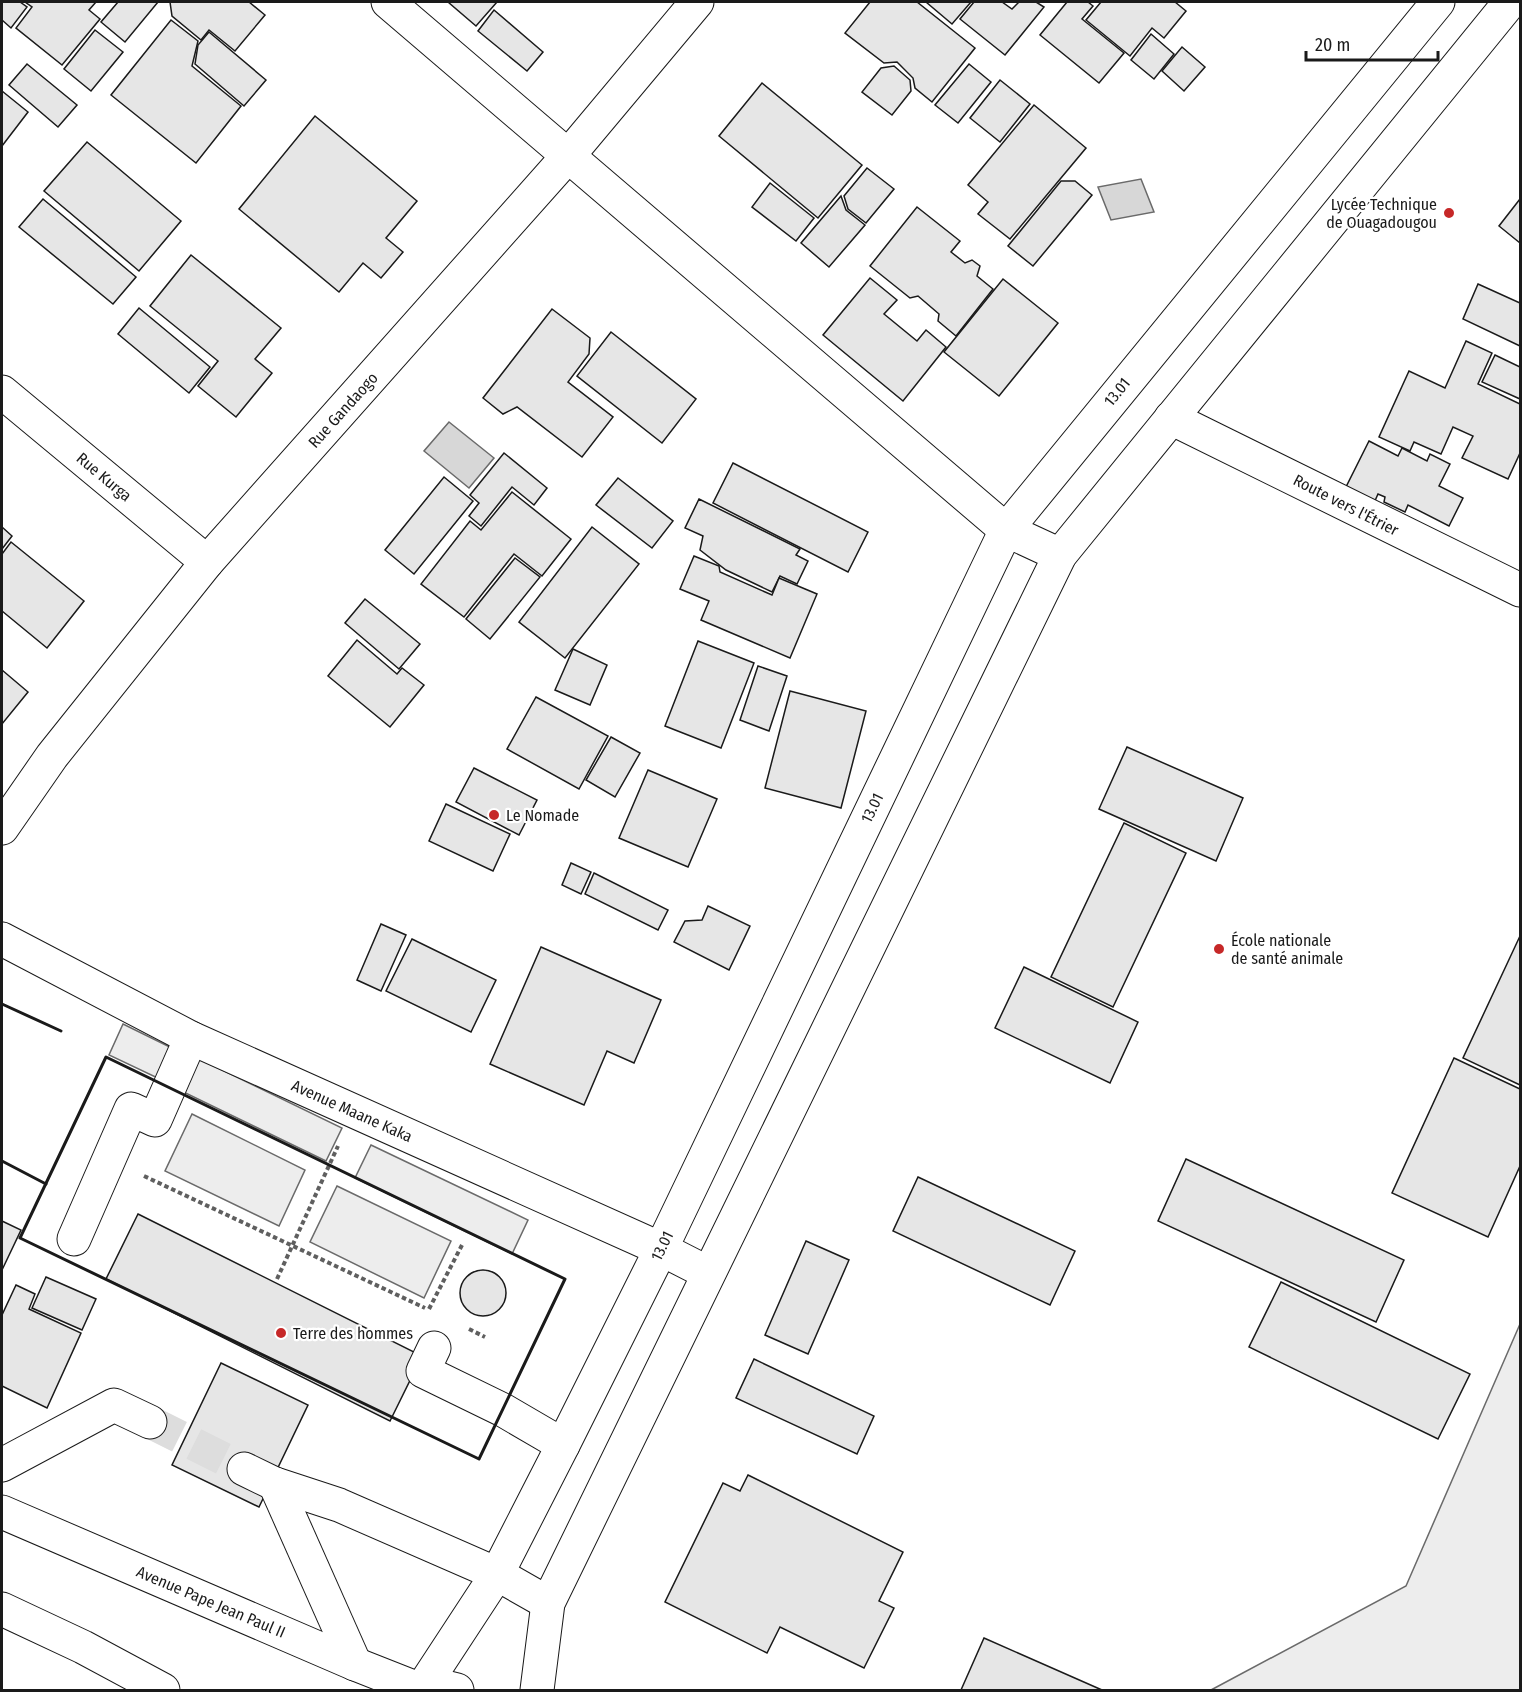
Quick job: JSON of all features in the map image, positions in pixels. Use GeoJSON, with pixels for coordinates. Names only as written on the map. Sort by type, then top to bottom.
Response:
{"type":"FeatureCollection","features":[{"type":"Feature","properties":{"kind":"main road"},"geometry":{"type":"LineString","coordinates":[[388,2],[1006,530],[1060,555]]}},
{"type":"Feature","properties":{"kind":"main road","name":"Rue Gandaogo"},"geometry":{"type":"LineString","coordinates":[[2,828],[52,756],[207,562],[568,156],[697,2]]}},
{"type":"Feature","properties":{"kind":"main road","name":"13.01"},"geometry":{"type":"LineString","coordinates":[[420,1690],[497,1574],[563,1445],[661,1249],[1006,530],[1438,2]]}},
{"type":"Feature","properties":{"kind":"main road"},"geometry":{"type":"LineString","coordinates":[[537,1690],[548,1603],[1060,555],[1510,2]]}},
{"type":"Feature","properties":{"kind":"main road","name":"Rue Kurga"},"geometry":{"type":"LineString","coordinates":[[2,392],[207,562]]}},
{"type":"Feature","properties":{"kind":"main road","name":"Route vers l'Étrier"},"geometry":{"type":"LineString","coordinates":[[1171,418],[1521,590]]}},
{"type":"Feature","properties":{"kind":"main road","name":"Avenue Maane Kaka"},"geometry":{"type":"LineString","coordinates":[[2,939],[191,1038],[661,1249],[708,1273]]}},
{"type":"Feature","properties":{"kind":"main road"},"geometry":{"type":"LineString","coordinates":[[74,1239],[131,1109],[155,1120],[191,1038]]}},
{"type":"Feature","properties":{"kind":"main road"},"geometry":{"type":"LineString","coordinates":[[434,1348],[423,1371],[503,1410],[563,1445]]}},
{"type":"Feature","properties":{"kind":"main road"},"geometry":{"type":"LineString","coordinates":[[2,1465],[114,1405],[150,1422]]}},
{"type":"Feature","properties":{"kind":"main road"},"geometry":{"type":"LineString","coordinates":[[244,1468],[275,1484],[339,1505],[497,1574],[548,1603]]}},
{"type":"Feature","properties":{"kind":"main road"},"geometry":{"type":"LineString","coordinates":[[275,1484],[355,1664]]}},
{"type":"Feature","properties":{"kind":"main road","name":"Avenue Pape Jean Paul II"},"geometry":{"type":"LineString","coordinates":[[2,1512],[420,1690],[449,1688],[457,1690]]}},
{"type":"Feature","properties":{"kind":"main road"},"geometry":{"type":"LineString","coordinates":[[2,1609],[83,1647],[163,1690]]}},
{"type":"Feature","properties":{"kind":"path"},"geometry":{"type":"LineString","coordinates":[[277,1279],[352,1112]]}},
{"type":"Feature","properties":{"kind":"path"},"geometry":{"type":"LineString","coordinates":[[108,1160],[438,1314]]}},
{"type":"Feature","properties":{"kind":"path"},"geometry":{"type":"LineString","coordinates":[[429,1310],[462,1245]]}},
{"type":"Feature","properties":{"kind":"path"},"geometry":{"type":"LineString","coordinates":[[466,1328],[485,1337]]}},
{"type":"Feature","properties":{"kind":"shaded area"},"geometry":{"type":"Polygon","coordinates":[[[1141,179],[1154,212],[1111,220],[1098,187],[1141,179]]]}},
{"type":"Feature","properties":{"kind":"shaded area"},"geometry":{"type":"Polygon","coordinates":[[[449,422],[494,458],[469,488],[424,451],[449,422]]]}},
{"type":"Feature","properties":{"kind":"shaded area"},"geometry":{"type":"Polygon","coordinates":[[[123,1024],[180,1052],[166,1082],[109,1055],[123,1024]]]}},
{"type":"Feature","properties":{"kind":"shaded area"},"geometry":{"type":"Polygon","coordinates":[[[185,1052],[342,1128],[326,1161],[169,1085],[185,1052]]]}},
{"type":"Feature","properties":{"kind":"shaded area"},"geometry":{"type":"Polygon","coordinates":[[[192,1114],[305,1170],[279,1226],[165,1171],[192,1114]]]}},
{"type":"Feature","properties":{"kind":"shaded area"},"geometry":{"type":"Polygon","coordinates":[[[371,1145],[528,1220],[512,1254],[355,1178],[371,1145]]]}},
{"type":"Feature","properties":{"kind":"shaded area"},"geometry":{"type":"Polygon","coordinates":[[[337,1186],[451,1241],[424,1298],[310,1242],[337,1186]]]}},
{"type":"Feature","properties":{"kind":"shaded area"},"geometry":{"type":"Polygon","coordinates":[[[1520,1324],[1520,1690],[1211,1690],[1406,1586],[1520,1324]]]}},
{"type":"Feature","properties":{"kind":"building"},"geometry":{"type":"Polygon","coordinates":[[[2,2],[20,2],[27,7],[11,28],[2,20],[2,2]]]}},
{"type":"Feature","properties":{"kind":"building"},"geometry":{"type":"Polygon","coordinates":[[[25,2],[96,2],[89,10],[100,19],[62,65],[16,28],[32,7],[25,2]]]}},
{"type":"Feature","properties":{"kind":"building"},"geometry":{"type":"Polygon","coordinates":[[[118,2],[158,2],[125,42],[101,22],[118,2]]]}},
{"type":"Feature","properties":{"kind":"building"},"geometry":{"type":"Polygon","coordinates":[[[170,2],[249,2],[265,15],[235,51],[209,30],[201,40],[172,16],[170,2]]]}},
{"type":"Feature","properties":{"kind":"building"},"geometry":{"type":"Polygon","coordinates":[[[448,2],[497,2],[476,26],[448,2]]]}},
{"type":"Feature","properties":{"kind":"building"},"geometry":{"type":"Polygon","coordinates":[[[870,2],[917,2],[975,48],[932,102],[915,88],[913,78],[897,62],[884,63],[845,33],[870,2]]]}},
{"type":"Feature","properties":{"kind":"building"},"geometry":{"type":"Polygon","coordinates":[[[926,2],[971,2],[952,24],[926,2]]]}},
{"type":"Feature","properties":{"kind":"building"},"geometry":{"type":"Polygon","coordinates":[[[974,2],[1002,2],[1012,9],[1019,2],[1036,2],[1044,7],[1005,55],[960,19],[974,2]]]}},
{"type":"Feature","properties":{"kind":"building"},"geometry":{"type":"Polygon","coordinates":[[[1067,2],[1088,2],[1093,6],[1082,19],[1124,53],[1099,83],[1040,35],[1067,2]]]}},
{"type":"Feature","properties":{"kind":"building"},"geometry":{"type":"Polygon","coordinates":[[[1101,2],[1175,2],[1186,11],[1164,38],[1152,28],[1130,56],[1086,20],[1101,2]]]}},
{"type":"Feature","properties":{"kind":"building"},"geometry":{"type":"Polygon","coordinates":[[[494,10],[543,52],[527,71],[478,31],[494,10]]]}},
{"type":"Feature","properties":{"kind":"building"},"geometry":{"type":"Polygon","coordinates":[[[171,20],[198,41],[192,66],[241,106],[196,163],[111,95],[171,20]]]}},
{"type":"Feature","properties":{"kind":"building"},"geometry":{"type":"Polygon","coordinates":[[[95,30],[123,52],[91,91],[64,69],[95,30]]]}},
{"type":"Feature","properties":{"kind":"building"},"geometry":{"type":"Polygon","coordinates":[[[209,32],[266,80],[244,106],[195,64],[198,45],[209,32]]]}},
{"type":"Feature","properties":{"kind":"building"},"geometry":{"type":"Polygon","coordinates":[[[1151,34],[1174,54],[1154,79],[1131,60],[1151,34]]]}},
{"type":"Feature","properties":{"kind":"building"},"geometry":{"type":"Polygon","coordinates":[[[1182,47],[1205,67],[1184,91],[1162,71],[1182,47]]]}},
{"type":"Feature","properties":{"kind":"building"},"geometry":{"type":"Polygon","coordinates":[[[27,64],[77,105],[58,127],[9,85],[27,64]]]}},
{"type":"Feature","properties":{"kind":"building"},"geometry":{"type":"Polygon","coordinates":[[[969,64],[991,82],[958,123],[935,105],[969,64]]]}},
{"type":"Feature","properties":{"kind":"building"},"geometry":{"type":"Polygon","coordinates":[[[894,66],[910,80],[911,91],[892,115],[862,92],[881,68],[894,66]]]}},
{"type":"Feature","properties":{"kind":"building"},"geometry":{"type":"Polygon","coordinates":[[[1000,80],[1030,104],[1000,142],[970,118],[1000,80]]]}},
{"type":"Feature","properties":{"kind":"building"},"geometry":{"type":"Polygon","coordinates":[[[762,83],[862,165],[818,218],[719,136],[762,83]]]}},
{"type":"Feature","properties":{"kind":"building"},"geometry":{"type":"Polygon","coordinates":[[[2,91],[28,112],[2,146],[2,91]]]}},
{"type":"Feature","properties":{"kind":"building"},"geometry":{"type":"Polygon","coordinates":[[[1034,105],[1086,148],[1010,239],[978,214],[988,202],[968,185],[1034,105]]]}},
{"type":"Feature","properties":{"kind":"building"},"geometry":{"type":"Polygon","coordinates":[[[315,116],[417,201],[386,238],[403,252],[381,278],[363,263],[339,292],[239,209],[315,116]]]}},
{"type":"Feature","properties":{"kind":"building"},"geometry":{"type":"Polygon","coordinates":[[[87,142],[181,221],[139,271],[44,191],[87,142]]]}},
{"type":"Feature","properties":{"kind":"building"},"geometry":{"type":"Polygon","coordinates":[[[867,168],[894,189],[866,223],[848,209],[844,196],[867,168]]]}},
{"type":"Feature","properties":{"kind":"building"},"geometry":{"type":"Polygon","coordinates":[[[1061,181],[1075,181],[1092,195],[1033,266],[1008,246],[1061,181]]]}},
{"type":"Feature","properties":{"kind":"building"},"geometry":{"type":"Polygon","coordinates":[[[770,183],[814,218],[796,241],[752,207],[770,183]]]}},
{"type":"Feature","properties":{"kind":"building"},"geometry":{"type":"Polygon","coordinates":[[[841,196],[846,210],[865,225],[829,267],[801,243],[841,196]]]}},
{"type":"Feature","properties":{"kind":"building"},"geometry":{"type":"Polygon","coordinates":[[[43,199],[136,277],[113,304],[19,227],[43,199]]]}},
{"type":"Feature","properties":{"kind":"building"},"geometry":{"type":"Polygon","coordinates":[[[1520,199],[1520,243],[1499,226],[1520,199]]]}},
{"type":"Feature","properties":{"kind":"building"},"geometry":{"type":"Polygon","coordinates":[[[917,207],[960,241],[951,252],[965,263],[972,260],[980,266],[977,276],[993,289],[956,336],[938,321],[939,314],[918,296],[910,298],[870,266],[917,207]]]}},
{"type":"Feature","properties":{"kind":"building"},"geometry":{"type":"Polygon","coordinates":[[[191,255],[281,328],[255,359],[272,373],[236,417],[198,386],[218,361],[150,306],[191,255]]]}},
{"type":"Feature","properties":{"kind":"building"},"geometry":{"type":"Polygon","coordinates":[[[870,278],[897,300],[884,314],[917,341],[926,330],[946,347],[903,401],[823,335],[870,278]]]}},
{"type":"Feature","properties":{"kind":"building"},"geometry":{"type":"Polygon","coordinates":[[[1003,279],[1058,323],[999,396],[944,352],[1003,279]]]}},
{"type":"Feature","properties":{"kind":"building"},"geometry":{"type":"Polygon","coordinates":[[[1478,284],[1520,303],[1520,346],[1463,319],[1478,284]]]}},
{"type":"Feature","properties":{"kind":"building"},"geometry":{"type":"Polygon","coordinates":[[[139,308],[210,367],[189,393],[118,334],[139,308]]]}},
{"type":"Feature","properties":{"kind":"building"},"geometry":{"type":"Polygon","coordinates":[[[552,309],[590,338],[589,354],[568,382],[613,417],[582,457],[517,407],[503,414],[483,398],[552,309]]]}},
{"type":"Feature","properties":{"kind":"building"},"geometry":{"type":"Polygon","coordinates":[[[611,332],[696,399],[662,443],[577,376],[611,332]]]}},
{"type":"Feature","properties":{"kind":"building"},"geometry":{"type":"Polygon","coordinates":[[[1466,341],[1492,353],[1478,384],[1520,404],[1520,453],[1508,479],[1462,458],[1473,436],[1453,427],[1441,454],[1414,442],[1410,451],[1379,437],[1409,371],[1445,388],[1466,341]]]}},
{"type":"Feature","properties":{"kind":"building"},"geometry":{"type":"Polygon","coordinates":[[[1495,355],[1520,367],[1520,399],[1482,382],[1495,355]]]}},
{"type":"Feature","properties":{"kind":"building"},"geometry":{"type":"Polygon","coordinates":[[[1369,441],[1398,456],[1402,448],[1427,461],[1430,454],[1450,464],[1439,486],[1463,498],[1449,526],[1408,505],[1405,512],[1384,502],[1385,497],[1378,494],[1374,503],[1345,489],[1369,441]]]}},
{"type":"Feature","properties":{"kind":"building"},"geometry":{"type":"Polygon","coordinates":[[[504,453],[547,488],[534,505],[512,487],[481,526],[469,516],[479,503],[470,495],[504,453]]]}},
{"type":"Feature","properties":{"kind":"building"},"geometry":{"type":"Polygon","coordinates":[[[733,463],[868,532],[848,572],[713,503],[733,463]]]}},
{"type":"Feature","properties":{"kind":"building"},"geometry":{"type":"Polygon","coordinates":[[[444,477],[473,501],[414,574],[385,550],[444,477]]]}},
{"type":"Feature","properties":{"kind":"building"},"geometry":{"type":"Polygon","coordinates":[[[618,478],[673,521],[652,548],[596,505],[618,478]]]}},
{"type":"Feature","properties":{"kind":"building"},"geometry":{"type":"Polygon","coordinates":[[[512,492],[571,539],[542,576],[514,554],[464,617],[421,584],[470,521],[481,530],[512,492]]]}},
{"type":"Feature","properties":{"kind":"building"},"geometry":{"type":"Polygon","coordinates":[[[699,499],[800,549],[796,555],[808,561],[797,584],[780,576],[772,592],[726,570],[700,550],[703,536],[685,528],[699,499]]]}},
{"type":"Feature","properties":{"kind":"building"},"geometry":{"type":"Polygon","coordinates":[[[2,527],[12,536],[2,549],[2,527]]]}},
{"type":"Feature","properties":{"kind":"building"},"geometry":{"type":"Polygon","coordinates":[[[592,527],[639,564],[565,658],[519,622],[592,527]]]}},
{"type":"Feature","properties":{"kind":"building"},"geometry":{"type":"Polygon","coordinates":[[[11,542],[84,601],[47,648],[2,611],[2,554],[11,542]]]}},
{"type":"Feature","properties":{"kind":"building"},"geometry":{"type":"Polygon","coordinates":[[[694,556],[719,566],[720,572],[772,595],[779,578],[817,594],[790,658],[701,620],[709,601],[680,589],[694,556]]]}},
{"type":"Feature","properties":{"kind":"building"},"geometry":{"type":"Polygon","coordinates":[[[515,558],[540,577],[490,639],[466,619],[515,558]]]}},
{"type":"Feature","properties":{"kind":"building"},"geometry":{"type":"Polygon","coordinates":[[[365,599],[420,644],[399,669],[345,623],[365,599]]]}},
{"type":"Feature","properties":{"kind":"building"},"geometry":{"type":"Polygon","coordinates":[[[357,640],[397,674],[402,668],[424,685],[390,727],[328,676],[357,640]]]}},
{"type":"Feature","properties":{"kind":"building"},"geometry":{"type":"Polygon","coordinates":[[[698,641],[754,663],[721,748],[665,726],[698,641]]]}},
{"type":"Feature","properties":{"kind":"building"},"geometry":{"type":"Polygon","coordinates":[[[573,649],[607,665],[590,705],[555,690],[573,649]]]}},
{"type":"Feature","properties":{"kind":"building"},"geometry":{"type":"Polygon","coordinates":[[[758,666],[787,676],[769,731],[740,720],[758,666]]]}},
{"type":"Feature","properties":{"kind":"building"},"geometry":{"type":"Polygon","coordinates":[[[2,670],[28,692],[2,724],[2,670]]]}},
{"type":"Feature","properties":{"kind":"building"},"geometry":{"type":"Polygon","coordinates":[[[790,691],[866,711],[841,808],[765,788],[790,691]]]}},
{"type":"Feature","properties":{"kind":"building"},"geometry":{"type":"Polygon","coordinates":[[[536,697],[608,736],[579,789],[507,749],[536,697]]]}},
{"type":"Feature","properties":{"kind":"building"},"geometry":{"type":"Polygon","coordinates":[[[611,737],[640,753],[615,797],[586,780],[611,737]]]}},
{"type":"Feature","properties":{"kind":"building"},"geometry":{"type":"Polygon","coordinates":[[[1127,747],[1243,798],[1216,861],[1099,809],[1127,747]]]}},
{"type":"Feature","properties":{"kind":"building"},"geometry":{"type":"Polygon","coordinates":[[[474,768],[537,800],[519,835],[456,802],[474,768]]]}},
{"type":"Feature","properties":{"kind":"building"},"geometry":{"type":"Polygon","coordinates":[[[648,770],[717,799],[688,867],[619,838],[648,770]]]}},
{"type":"Feature","properties":{"kind":"building"},"geometry":{"type":"Polygon","coordinates":[[[446,804],[510,834],[493,871],[429,841],[446,804]]]}},
{"type":"Feature","properties":{"kind":"building"},"geometry":{"type":"Polygon","coordinates":[[[1124,823],[1186,853],[1113,1007],[1051,977],[1124,823]]]}},
{"type":"Feature","properties":{"kind":"building"},"geometry":{"type":"Polygon","coordinates":[[[571,863],[591,872],[581,894],[562,885],[571,863]]]}},
{"type":"Feature","properties":{"kind":"building"},"geometry":{"type":"Polygon","coordinates":[[[594,873],[668,910],[658,930],[585,894],[594,873]]]}},
{"type":"Feature","properties":{"kind":"building"},"geometry":{"type":"Polygon","coordinates":[[[708,906],[750,926],[729,970],[674,942],[685,921],[702,920],[708,906]]]}},
{"type":"Feature","properties":{"kind":"building"},"geometry":{"type":"Polygon","coordinates":[[[381,924],[406,935],[381,991],[357,980],[381,924]]]}},
{"type":"Feature","properties":{"kind":"building"},"geometry":{"type":"Polygon","coordinates":[[[1520,936],[1520,1085],[1463,1058],[1520,936]]]}},
{"type":"Feature","properties":{"kind":"building"},"geometry":{"type":"Polygon","coordinates":[[[412,939],[496,980],[471,1032],[386,991],[412,939]]]}},
{"type":"Feature","properties":{"kind":"building"},"geometry":{"type":"Polygon","coordinates":[[[541,947],[661,1000],[634,1063],[607,1051],[584,1105],[490,1064],[541,947]]]}},
{"type":"Feature","properties":{"kind":"building"},"geometry":{"type":"Polygon","coordinates":[[[1024,967],[1138,1022],[1110,1083],[995,1028],[1024,967]]]}},
{"type":"Feature","properties":{"kind":"building"},"geometry":{"type":"Polygon","coordinates":[[[1454,1058],[1520,1089],[1520,1166],[1488,1237],[1392,1193],[1454,1058]]]}},
{"type":"Feature","properties":{"kind":"building"},"geometry":{"type":"Polygon","coordinates":[[[1186,1159],[1404,1260],[1376,1322],[1158,1221],[1186,1159]]]}},
{"type":"Feature","properties":{"kind":"building"},"geometry":{"type":"Polygon","coordinates":[[[918,1177],[1075,1251],[1050,1305],[893,1231],[918,1177]]]}},
{"type":"Feature","properties":{"kind":"building"},"geometry":{"type":"Polygon","coordinates":[[[138,1214],[422,1356],[390,1421],[106,1279],[138,1214]]]}},
{"type":"Feature","properties":{"kind":"building"},"geometry":{"type":"Polygon","coordinates":[[[2,1221],[21,1230],[2,1270],[2,1221]]]}},
{"type":"Feature","properties":{"kind":"building"},"geometry":{"type":"Polygon","coordinates":[[[806,1241],[849,1260],[808,1354],[765,1335],[806,1241]]]}},
{"type":"Feature","properties":{"kind":"building"},"geometry":{"type":"Polygon","coordinates":[[[483,1270],[499,1277],[506,1293],[499,1309],[483,1316],[467,1309],[460,1293],[467,1277],[483,1270]]]}},
{"type":"Feature","properties":{"kind":"building"},"geometry":{"type":"Polygon","coordinates":[[[46,1277],[96,1299],[82,1330],[32,1308],[46,1277]]]}},
{"type":"Feature","properties":{"kind":"building"},"geometry":{"type":"Polygon","coordinates":[[[1281,1282],[1470,1374],[1438,1439],[1249,1347],[1281,1282]]]}},
{"type":"Feature","properties":{"kind":"building"},"geometry":{"type":"Polygon","coordinates":[[[16,1285],[35,1294],[29,1309],[81,1333],[47,1408],[2,1386],[2,1315],[16,1285]]]}},
{"type":"Feature","properties":{"kind":"building"},"geometry":{"type":"Polygon","coordinates":[[[754,1359],[874,1416],[857,1454],[736,1398],[754,1359]]]}},
{"type":"Feature","properties":{"kind":"building"},"geometry":{"type":"Polygon","coordinates":[[[221,1363],[308,1405],[259,1507],[172,1465],[221,1363]]]}},
{"type":"Feature","properties":{"kind":"building"},"geometry":{"type":"Polygon","coordinates":[[[748,1475],[903,1552],[879,1601],[894,1608],[864,1668],[780,1627],[767,1653],[665,1602],[723,1483],[740,1491],[748,1475]]]}},
{"type":"Feature","properties":{"kind":"building"},"geometry":{"type":"Polygon","coordinates":[[[984,1638],[1102,1690],[961,1690],[984,1638]]]}},
{"type":"Feature","properties":{"kind":"tunnel"},"geometry":{"type":"LineString","coordinates":[[150,1422],[244,1469]]}},
{"type":"Feature","properties":{"kind":"wall"},"geometry":{"type":"LineString","coordinates":[[2,1004],[61,1031]]}},
{"type":"Feature","properties":{"kind":"wall"},"geometry":{"type":"LineString","coordinates":[[106,1057],[565,1279],[479,1459],[20,1238],[106,1057]]}},
{"type":"Feature","properties":{"kind":"wall"},"geometry":{"type":"LineString","coordinates":[[2,1161],[46,1184]]}},
{"type":"Feature","properties":{"kind":"place","name":"Lycée Technique de Ouagadougou"},"geometry":{"type":"Point","coordinates":[1449,213]}},
{"type":"Feature","properties":{"kind":"place","name":"Le Nomade"},"geometry":{"type":"Point","coordinates":[494,815]}},
{"type":"Feature","properties":{"kind":"place","name":"École nationale de santé animale"},"geometry":{"type":"Point","coordinates":[1219,949]}},
{"type":"Feature","properties":{"kind":"place","name":"Terre des hommes"},"geometry":{"type":"Point","coordinates":[281,1333]}}]}
